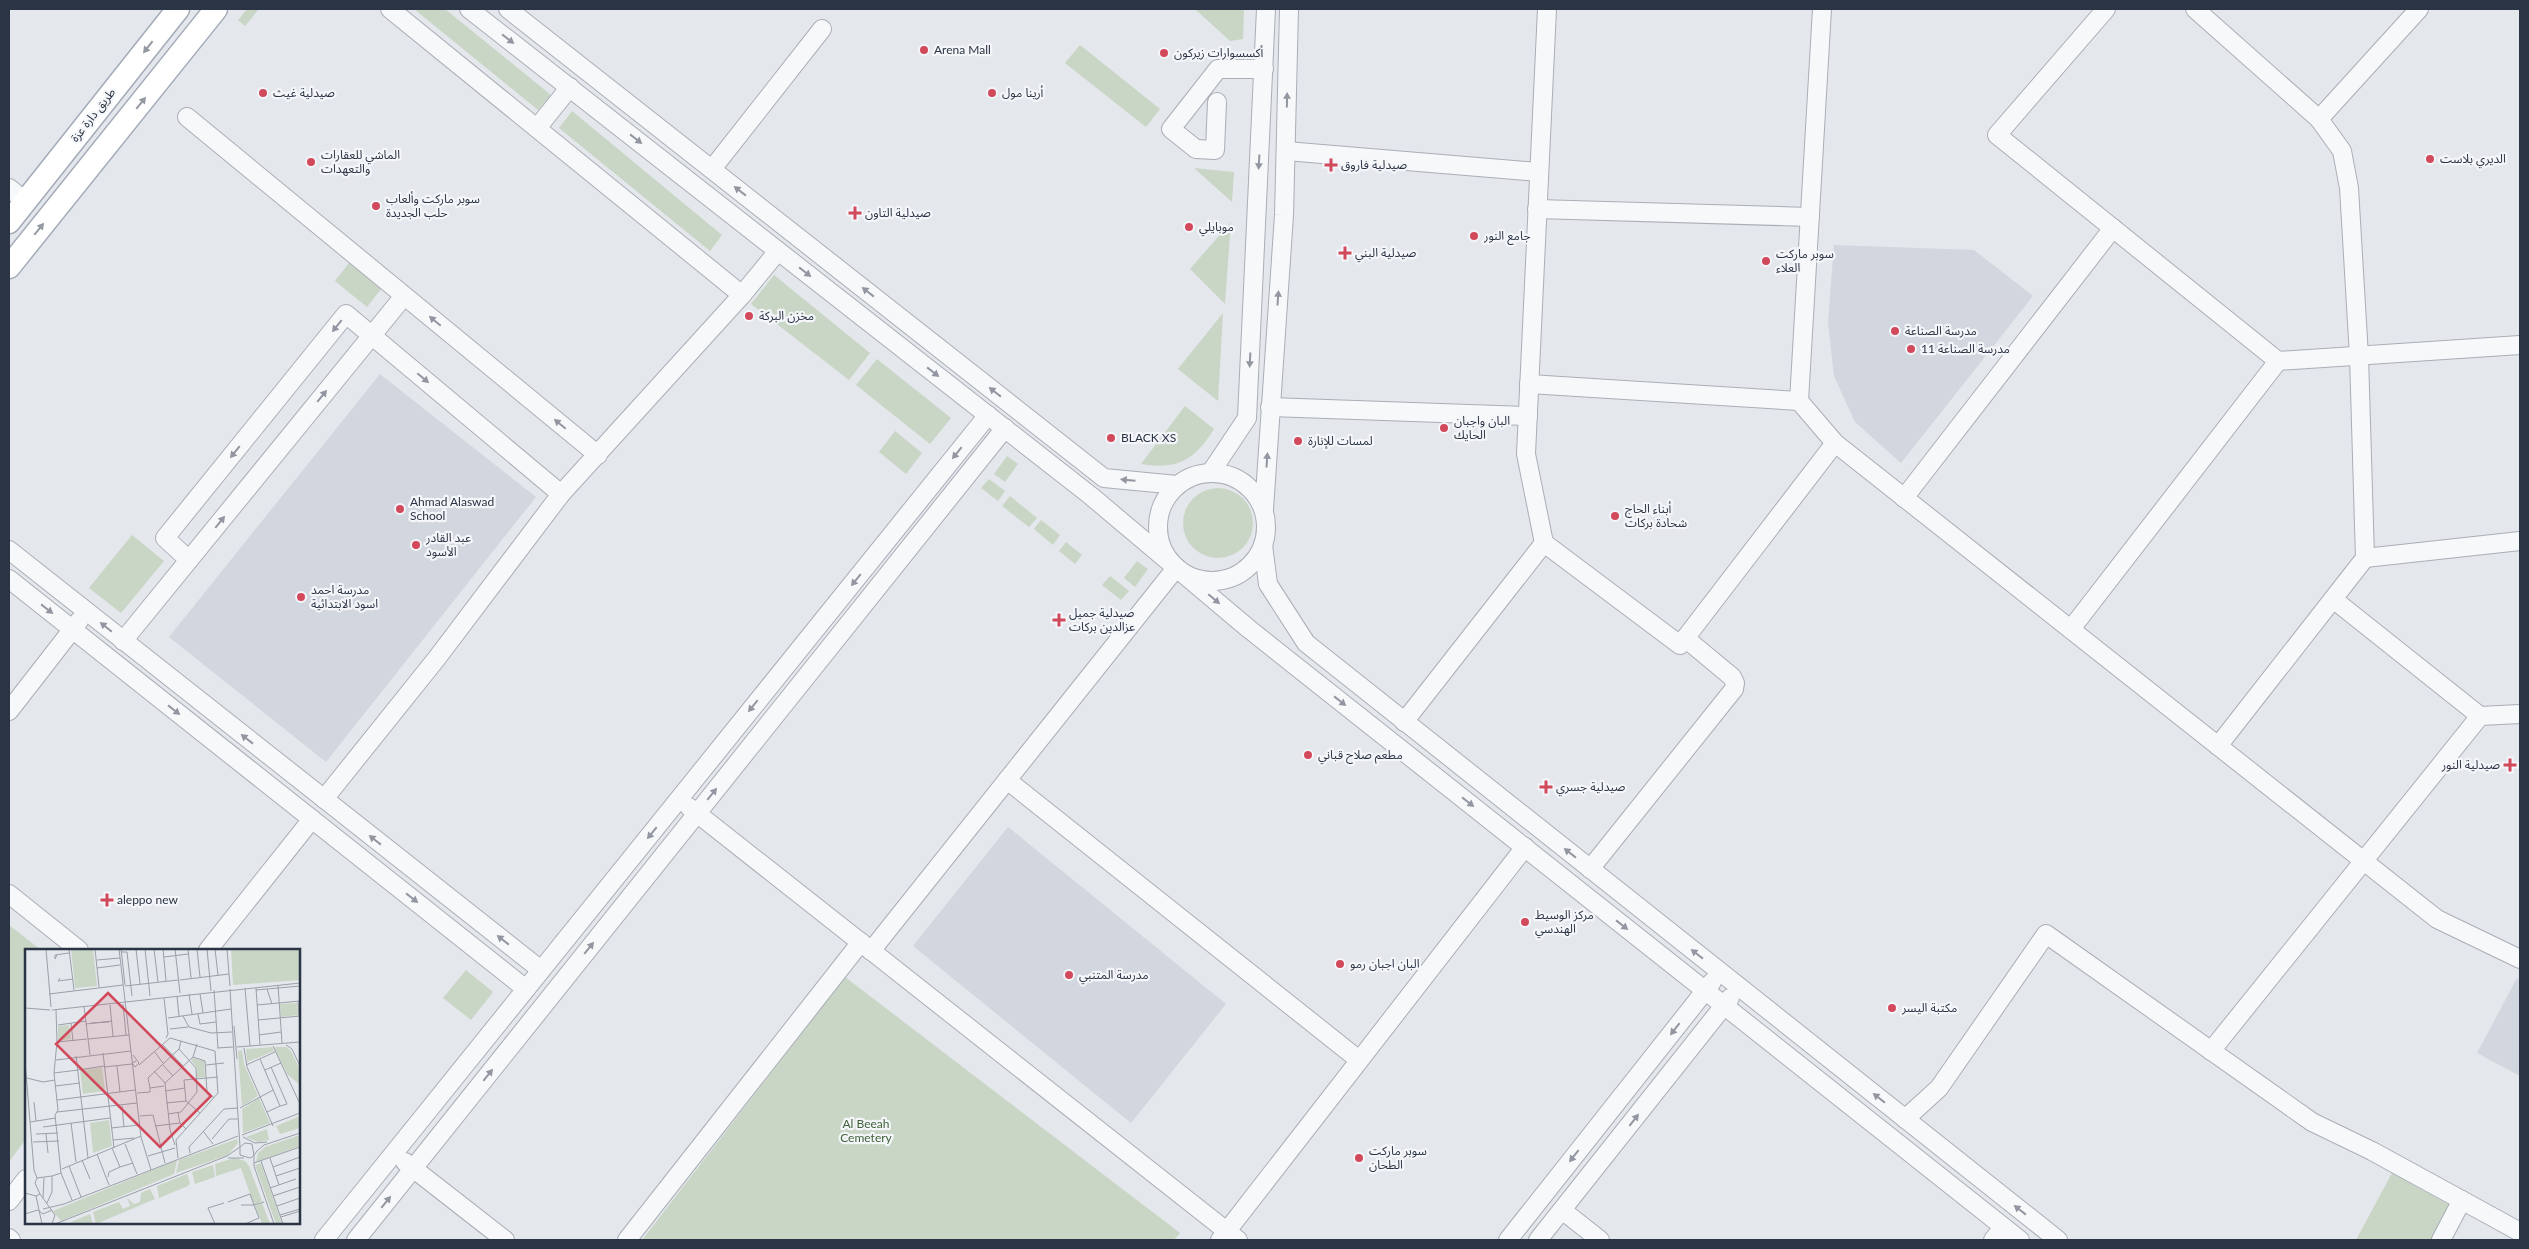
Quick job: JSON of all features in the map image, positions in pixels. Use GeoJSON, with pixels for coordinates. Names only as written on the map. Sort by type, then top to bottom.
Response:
{"type":"FeatureCollection","features":[{"type":"Feature","properties":{"kind":"main road","name":"طريق دارة عزة"},"geometry":{"type":"LineString","coordinates":[[9,222],[17,194],[178,9]]}},
{"type":"Feature","properties":{"kind":"main road"},"geometry":{"type":"LineString","coordinates":[[9,268],[216,9]]}},
{"type":"Feature","properties":{"kind":"street"},"geometry":{"type":"LineString","coordinates":[[390,9],[742,295]]}},
{"type":"Feature","properties":{"kind":"street"},"geometry":{"type":"LineString","coordinates":[[469,9],[1091,496],[1256,635],[1705,990],[1998,1234],[2020,1240]]}},
{"type":"Feature","properties":{"kind":"street"},"geometry":{"type":"LineString","coordinates":[[508,9],[1104,478],[1177,485]]}},
{"type":"Feature","properties":{"kind":"street"},"geometry":{"type":"LineString","coordinates":[[1211,472],[1247,418],[1266,9]]}},
{"type":"Feature","properties":{"kind":"street"},"geometry":{"type":"LineString","coordinates":[[1289,9],[1284,215],[1264,508],[1266,527],[1263,545],[1268,584],[1306,643],[2058,1240]]}},
{"type":"Feature","properties":{"kind":"street"},"geometry":{"type":"LineString","coordinates":[[1547,9],[1526,454],[1544,542],[1680,645],[1835,443]]}},
{"type":"Feature","properties":{"kind":"street"},"geometry":{"type":"LineString","coordinates":[[1822,9],[1799,402],[1835,443],[2437,919],[2520,959]]}},
{"type":"Feature","properties":{"kind":"street"},"geometry":{"type":"LineString","coordinates":[[2106,9],[1997,135],[2278,361],[2520,345]]}},
{"type":"Feature","properties":{"kind":"street"},"geometry":{"type":"LineString","coordinates":[[2195,9],[2319,119],[2342,152],[2349,188],[2359,356],[2366,558],[2218,746]]}},
{"type":"Feature","properties":{"kind":"street"},"geometry":{"type":"LineString","coordinates":[[2319,119],[2419,9]]}},
{"type":"Feature","properties":{"kind":"street"},"geometry":{"type":"LineString","coordinates":[[712,169],[822,29]]}},
{"type":"Feature","properties":{"kind":"street"},"geometry":{"type":"LineString","coordinates":[[1217,102],[1215,150],[1196,149],[1171,129],[1218,68],[1264,69]]}},
{"type":"Feature","properties":{"kind":"street"},"geometry":{"type":"LineString","coordinates":[[537,128],[570,87]]}},
{"type":"Feature","properties":{"kind":"street"},"geometry":{"type":"LineString","coordinates":[[187,117],[598,455]]}},
{"type":"Feature","properties":{"kind":"street"},"geometry":{"type":"LineString","coordinates":[[1261,124],[1286,124]]}},
{"type":"Feature","properties":{"kind":"street"},"geometry":{"type":"LineString","coordinates":[[1286,151],[1539,172]]}},
{"type":"Feature","properties":{"kind":"street"},"geometry":{"type":"LineString","coordinates":[[1538,209],[1810,217]]}},
{"type":"Feature","properties":{"kind":"street"},"geometry":{"type":"LineString","coordinates":[[1904,498],[2113,228]]}},
{"type":"Feature","properties":{"kind":"street"},"geometry":{"type":"LineString","coordinates":[[324,799],[437,658],[561,494],[742,295],[778,251]]}},
{"type":"Feature","properties":{"kind":"street"},"geometry":{"type":"LineString","coordinates":[[123,641],[404,296]]}},
{"type":"Feature","properties":{"kind":"street"},"geometry":{"type":"LineString","coordinates":[[189,560],[165,538],[346,314],[561,494]]}},
{"type":"Feature","properties":{"kind":"street"},"geometry":{"type":"LineString","coordinates":[[2071,629],[2278,361]]}},
{"type":"Feature","properties":{"kind":"street"},"geometry":{"type":"LineString","coordinates":[[1529,384],[1799,402]]}},
{"type":"Feature","properties":{"kind":"street"},"geometry":{"type":"LineString","coordinates":[[1270,407],[1528,416]]}},
{"type":"Feature","properties":{"kind":"street"},"geometry":{"type":"LineString","coordinates":[[324,1240],[988,415]]}},
{"type":"Feature","properties":{"kind":"street"},"geometry":{"type":"LineString","coordinates":[[356,1240],[1005,428]]}},
{"type":"Feature","properties":{"kind":"street"},"geometry":{"type":"LineString","coordinates":[[1263,545],[1255,560],[1242,572],[1226,579],[1209,581],[1192,577],[1176,568],[1165,554],[1158,536],[1158,517],[1165,500],[1177,485],[1193,476],[1211,472],[1228,474],[1243,482],[1256,494],[1264,508]]}},
{"type":"Feature","properties":{"kind":"street"},"geometry":{"type":"LineString","coordinates":[[2366,558],[2520,541]]}},
{"type":"Feature","properties":{"kind":"street"},"geometry":{"type":"LineString","coordinates":[[1404,722],[1544,542]]}},
{"type":"Feature","properties":{"kind":"street"},"geometry":{"type":"LineString","coordinates":[[9,550],[541,970]]}},
{"type":"Feature","properties":{"kind":"street"},"geometry":{"type":"LineString","coordinates":[[627,1240],[866,946],[1007,780],[1176,568]]}},
{"type":"Feature","properties":{"kind":"street"},"geometry":{"type":"LineString","coordinates":[[9,579],[526,989]]}},
{"type":"Feature","properties":{"kind":"street"},"geometry":{"type":"LineString","coordinates":[[2333,599],[2480,716],[2520,714]]}},
{"type":"Feature","properties":{"kind":"street"},"geometry":{"type":"LineString","coordinates":[[9,711],[86,612]]}},
{"type":"Feature","properties":{"kind":"street"},"geometry":{"type":"LineString","coordinates":[[1590,869],[1734,689],[1735,683],[1732,677],[1686,638]]}},
{"type":"Feature","properties":{"kind":"street"},"geometry":{"type":"LineString","coordinates":[[2211,1051],[2480,716]]}},
{"type":"Feature","properties":{"kind":"street"},"geometry":{"type":"LineString","coordinates":[[1007,780],[1359,1060]]}},
{"type":"Feature","properties":{"kind":"street"},"geometry":{"type":"LineString","coordinates":[[679,799],[866,946],[1228,1237],[1359,1060],[1524,847]]}},
{"type":"Feature","properties":{"kind":"street"},"geometry":{"type":"LineString","coordinates":[[209,949],[312,819]]}},
{"type":"Feature","properties":{"kind":"street"},"geometry":{"type":"LineString","coordinates":[[1593,902],[1608,883]]}},
{"type":"Feature","properties":{"kind":"street"},"geometry":{"type":"LineString","coordinates":[[9,894],[78,949]]}},
{"type":"Feature","properties":{"kind":"street"},"geometry":{"type":"LineString","coordinates":[[1905,1119],[1940,1088],[2046,934],[2312,1122],[2520,1232]]}},
{"type":"Feature","properties":{"kind":"street"},"geometry":{"type":"LineString","coordinates":[[1508,1240],[1720,972]]}},
{"type":"Feature","properties":{"kind":"street"},"geometry":{"type":"LineString","coordinates":[[1538,1240],[1739,986]]}},
{"type":"Feature","properties":{"kind":"street"},"geometry":{"type":"LineString","coordinates":[[394,1153],[504,1240]]}},
{"type":"Feature","properties":{"kind":"street"},"geometry":{"type":"LineString","coordinates":[[9,1201],[25,1180]]}},
{"type":"Feature","properties":{"kind":"street"},"geometry":{"type":"LineString","coordinates":[[2441,1240],[2462,1200]]}},
{"type":"Feature","properties":{"kind":"street"},"geometry":{"type":"LineString","coordinates":[[1562,1210],[1600,1240]]}},
{"type":"Feature","properties":{"kind":"shaded area","name":"مدرسة الصناعة 11"},"geometry":{"type":"Polygon","coordinates":[[[1834,245],[1974,250],[2033,296],[1901,463],[1855,422],[1834,376],[1828,322],[1834,245]]]}},
{"type":"Feature","properties":{"kind":"shaded area"},"geometry":{"type":"Polygon","coordinates":[[[380,374],[536,497],[326,762],[169,637],[380,374]]]}},
{"type":"Feature","properties":{"kind":"shaded area","name":"مدرسة المتنبي"},"geometry":{"type":"Polygon","coordinates":[[[1008,827],[1226,1004],[1131,1123],[913,946],[1008,827]]]}},
{"type":"Feature","properties":{"kind":"shaded area"},"geometry":{"type":"Polygon","coordinates":[[[2517,978],[2520,981],[2520,1076],[2477,1053],[2517,978]]]}},
{"type":"Feature","properties":{"kind":"green space"},"geometry":{"type":"Polygon","coordinates":[[[247,9],[259,9],[245,26],[238,20],[247,9]]]}},
{"type":"Feature","properties":{"kind":"green space"},"geometry":{"type":"Polygon","coordinates":[[[414,9],[445,9],[551,95],[538,110],[414,9]]]}},
{"type":"Feature","properties":{"kind":"green space"},"geometry":{"type":"Polygon","coordinates":[[[1195,9],[1244,9],[1243,39],[1230,41],[1195,9]]]}},
{"type":"Feature","properties":{"kind":"green space"},"geometry":{"type":"Polygon","coordinates":[[[1080,45],[1160,109],[1146,127],[1065,63],[1080,45]]]}},
{"type":"Feature","properties":{"kind":"green space"},"geometry":{"type":"Polygon","coordinates":[[[572,111],[722,235],[710,251],[559,128],[572,111]]]}},
{"type":"Feature","properties":{"kind":"green space"},"geometry":{"type":"Polygon","coordinates":[[[1194,168],[1234,172],[1232,202],[1194,168]]]}},
{"type":"Feature","properties":{"kind":"green space"},"geometry":{"type":"Polygon","coordinates":[[[1231,222],[1225,304],[1190,269],[1231,222]]]}},
{"type":"Feature","properties":{"kind":"green space"},"geometry":{"type":"Polygon","coordinates":[[[349,263],[381,289],[367,307],[335,281],[349,263]]]}},
{"type":"Feature","properties":{"kind":"green space"},"geometry":{"type":"Polygon","coordinates":[[[774,275],[870,353],[849,380],[751,304],[774,275]]]}},
{"type":"Feature","properties":{"kind":"green space"},"geometry":{"type":"Polygon","coordinates":[[[1223,313],[1218,401],[1178,369],[1223,313]]]}},
{"type":"Feature","properties":{"kind":"green space"},"geometry":{"type":"Polygon","coordinates":[[[877,359],[951,418],[930,444],[856,385],[877,359]]]}},
{"type":"Feature","properties":{"kind":"green space"},"geometry":{"type":"Polygon","coordinates":[[[1185,406],[1214,429],[1207,440],[1192,455],[1175,464],[1141,464],[1185,406]]]}},
{"type":"Feature","properties":{"kind":"green space"},"geometry":{"type":"Polygon","coordinates":[[[895,431],[922,453],[906,474],[879,452],[895,431]]]}},
{"type":"Feature","properties":{"kind":"green space"},"geometry":{"type":"Polygon","coordinates":[[[1007,456],[1018,464],[1005,482],[994,474],[1007,456]]]}},
{"type":"Feature","properties":{"kind":"green space"},"geometry":{"type":"Polygon","coordinates":[[[989,479],[1005,491],[998,501],[981,488],[989,479]]]}},
{"type":"Feature","properties":{"kind":"green space"},"geometry":{"type":"Polygon","coordinates":[[[1218,488],[1231,491],[1243,498],[1250,510],[1253,523],[1250,536],[1243,548],[1231,555],[1218,558],[1205,555],[1193,548],[1186,536],[1183,523],[1186,510],[1193,498],[1205,491],[1218,488]]]}},
{"type":"Feature","properties":{"kind":"green space"},"geometry":{"type":"Polygon","coordinates":[[[1010,496],[1037,518],[1029,527],[1002,506],[1010,496]]]}},
{"type":"Feature","properties":{"kind":"green space"},"geometry":{"type":"Polygon","coordinates":[[[1041,520],[1060,535],[1053,545],[1034,529],[1041,520]]]}},
{"type":"Feature","properties":{"kind":"green space"},"geometry":{"type":"Polygon","coordinates":[[[132,535],[164,561],[121,613],[89,588],[132,535]]]}},
{"type":"Feature","properties":{"kind":"green space"},"geometry":{"type":"Polygon","coordinates":[[[1066,542],[1082,555],[1075,564],[1059,551],[1066,542]]]}},
{"type":"Feature","properties":{"kind":"green space"},"geometry":{"type":"Polygon","coordinates":[[[1137,561],[1148,569],[1135,587],[1124,578],[1137,561]]]}},
{"type":"Feature","properties":{"kind":"green space"},"geometry":{"type":"Polygon","coordinates":[[[1110,576],[1129,591],[1121,600],[1102,585],[1110,576]]]}},
{"type":"Feature","properties":{"kind":"green space"},"geometry":{"type":"Polygon","coordinates":[[[9,925],[40,949],[25,949],[25,1140],[9,1162],[9,925]]]}},
{"type":"Feature","properties":{"kind":"green space"},"geometry":{"type":"Polygon","coordinates":[[[466,970],[493,992],[471,1020],[443,998],[466,970]]]}},
{"type":"Feature","properties":{"kind":"green space","name":"Al Beeah Cemetery"},"geometry":{"type":"Polygon","coordinates":[[[845,977],[1180,1233],[1174,1240],[642,1240],[845,977]]]}},
{"type":"Feature","properties":{"kind":"green space"},"geometry":{"type":"Polygon","coordinates":[[[2392,1173],[2453,1207],[2434,1240],[2356,1240],[2392,1173]]]}},
{"type":"Feature","properties":{"kind":"place","name":"Arena Mall"},"geometry":{"type":"Point","coordinates":[924,50]}},
{"type":"Feature","properties":{"kind":"place","name":"أكسسوارات زيركون"},"geometry":{"type":"Point","coordinates":[1164,53]}},
{"type":"Feature","properties":{"kind":"place","name":"صيدلية غيث"},"geometry":{"type":"Point","coordinates":[263,93]}},
{"type":"Feature","properties":{"kind":"place","name":"أرينا مول"},"geometry":{"type":"Point","coordinates":[992,93]}},
{"type":"Feature","properties":{"kind":"place","name":"الديري بلاست"},"geometry":{"type":"Point","coordinates":[2430,159]}},
{"type":"Feature","properties":{"kind":"place","name":"الماشي للعقارات والتعهدات"},"geometry":{"type":"Point","coordinates":[311,162]}},
{"type":"Feature","properties":{"kind":"place","name":"صيدلية فاروق"},"geometry":{"type":"Point","coordinates":[1331,165]}},
{"type":"Feature","properties":{"kind":"place","name":"سوبر ماركت وألعاب حلب الجديدة"},"geometry":{"type":"Point","coordinates":[376,206]}},
{"type":"Feature","properties":{"kind":"place","name":"صيدلية التاون"},"geometry":{"type":"Point","coordinates":[855,213]}},
{"type":"Feature","properties":{"kind":"place","name":"موبايلي"},"geometry":{"type":"Point","coordinates":[1189,227]}},
{"type":"Feature","properties":{"kind":"place","name":"جامع النور"},"geometry":{"type":"Point","coordinates":[1474,236]}},
{"type":"Feature","properties":{"kind":"place","name":"صيدلية البني"},"geometry":{"type":"Point","coordinates":[1345,253]}},
{"type":"Feature","properties":{"kind":"place","name":"سوبر ماركت العلاء"},"geometry":{"type":"Point","coordinates":[1766,261]}},
{"type":"Feature","properties":{"kind":"place","name":"مخزن البركة"},"geometry":{"type":"Point","coordinates":[749,316]}},
{"type":"Feature","properties":{"kind":"place","name":"مدرسة الصناعة"},"geometry":{"type":"Point","coordinates":[1895,331]}},
{"type":"Feature","properties":{"kind":"place","name":"مدرسة الصناعة 11"},"geometry":{"type":"Point","coordinates":[1911,349]}},
{"type":"Feature","properties":{"kind":"place","name":"البان واجبان الحايك"},"geometry":{"type":"Point","coordinates":[1444,428]}},
{"type":"Feature","properties":{"kind":"place","name":"BLACK XS"},"geometry":{"type":"Point","coordinates":[1111,438]}},
{"type":"Feature","properties":{"kind":"place","name":"لمسات للإنارة"},"geometry":{"type":"Point","coordinates":[1298,441]}},
{"type":"Feature","properties":{"kind":"place","name":"Ahmad Alaswad School"},"geometry":{"type":"Point","coordinates":[400,509]}},
{"type":"Feature","properties":{"kind":"place","name":"أبناء الحاج شحادة بركات"},"geometry":{"type":"Point","coordinates":[1615,516]}},
{"type":"Feature","properties":{"kind":"place","name":"عبد القادر الأسود"},"geometry":{"type":"Point","coordinates":[416,545]}},
{"type":"Feature","properties":{"kind":"place","name":"مدرسة احمد اسود الابتدائية"},"geometry":{"type":"Point","coordinates":[301,597]}},
{"type":"Feature","properties":{"kind":"place","name":"صيدلية جميل عزالدين بركات"},"geometry":{"type":"Point","coordinates":[1059,620]}},
{"type":"Feature","properties":{"kind":"place","name":"مطعم صلاح قباني"},"geometry":{"type":"Point","coordinates":[1308,755]}},
{"type":"Feature","properties":{"kind":"place","name":"صيدلية النور"},"geometry":{"type":"Point","coordinates":[2510,765]}},
{"type":"Feature","properties":{"kind":"place","name":"صيدلية جسري"},"geometry":{"type":"Point","coordinates":[1546,787]}},
{"type":"Feature","properties":{"kind":"place","name":"aleppo new"},"geometry":{"type":"Point","coordinates":[107,900]}},
{"type":"Feature","properties":{"kind":"place","name":"مركز الوسيط الهندسي"},"geometry":{"type":"Point","coordinates":[1525,922]}},
{"type":"Feature","properties":{"kind":"place","name":"البان اجبان رمو"},"geometry":{"type":"Point","coordinates":[1340,964]}},
{"type":"Feature","properties":{"kind":"place","name":"مدرسة المتنبي"},"geometry":{"type":"Point","coordinates":[1069,975]}},
{"type":"Feature","properties":{"kind":"place","name":"مكتبة اليسر"},"geometry":{"type":"Point","coordinates":[1892,1008]}},
{"type":"Feature","properties":{"kind":"place","name":"سوبر ماركت الطحان"},"geometry":{"type":"Point","coordinates":[1359,1158]}}]}
